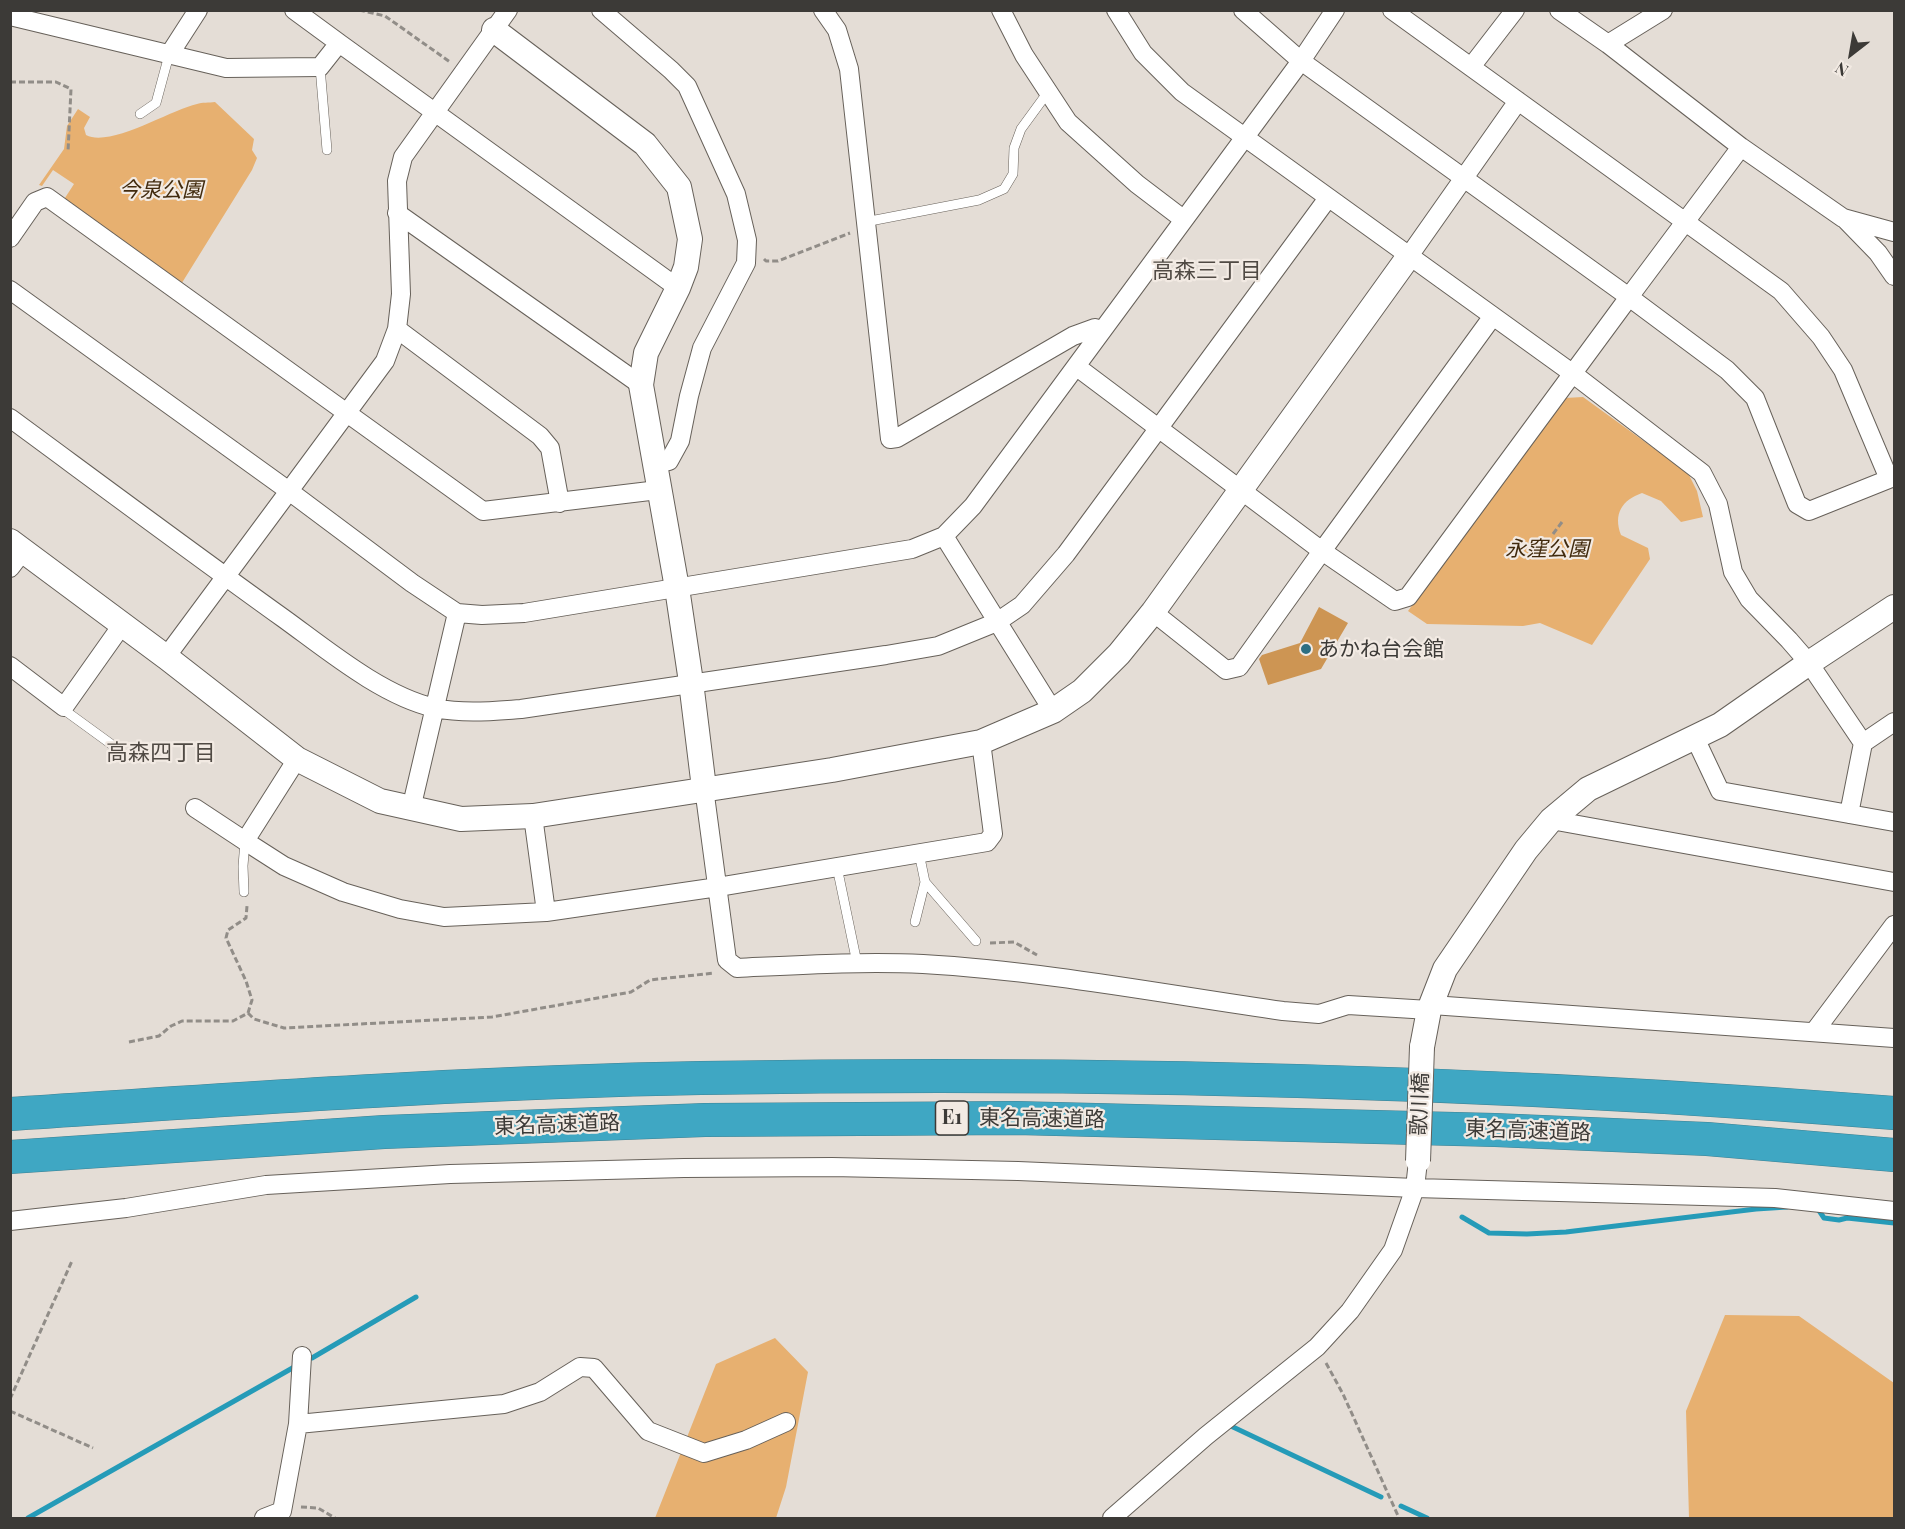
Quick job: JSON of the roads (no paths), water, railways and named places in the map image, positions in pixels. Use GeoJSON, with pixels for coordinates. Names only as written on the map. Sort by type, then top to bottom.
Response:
{"type":"FeatureCollection","features":[{"type":"Feature","properties":{"kind":"highway","name":"東名高速道路"},"geometry":{"type":"LineString","coordinates":[[10,1114],[422,1088],[700,1078],[1016,1076],[1250,1079],[1500,1088],[1712,1098],[1894,1113]]}},
{"type":"Feature","properties":{"kind":"highway","name":"東名高速道路"},"geometry":{"type":"LineString","coordinates":[[10,1156],[384,1132],[705,1120],[1004,1118],[1495,1130],[1707,1139],[1894,1155]]}},
{"type":"Feature","properties":{"kind":"street"},"geometry":{"type":"LineString","coordinates":[[169,55],[198,10]]}},
{"type":"Feature","properties":{"kind":"street"},"geometry":{"type":"LineString","coordinates":[[294,10],[678,288]]}},
{"type":"Feature","properties":{"kind":"street"},"geometry":{"type":"LineString","coordinates":[[166,657],[385,361],[397,329],[401,294],[397,181],[403,157],[508,10]]}},
{"type":"Feature","properties":{"kind":"street"},"geometry":{"type":"LineString","coordinates":[[601,10],[687,86],[736,194],[747,240],[746,263],[702,348],[680,441],[669,460],[655,464]]}},
{"type":"Feature","properties":{"kind":"street"},"geometry":{"type":"LineString","coordinates":[[823,10],[837,30],[849,69],[890,439],[897,438],[1073,336],[1095,328],[1102,331]]}},
{"type":"Feature","properties":{"kind":"street"},"geometry":{"type":"LineString","coordinates":[[1001,10],[1024,56],[1068,122],[1137,184],[1184,219]]}},
{"type":"Feature","properties":{"kind":"street"},"geometry":{"type":"LineString","coordinates":[[1116,10],[1143,53],[1182,92],[1572,373],[1702,473],[1718,504],[1733,572],[1749,599],[1789,639],[1809,663],[1863,743],[1849,814]]}},
{"type":"Feature","properties":{"kind":"street"},"geometry":{"type":"LineString","coordinates":[[1243,10],[1301,61],[1727,370],[1755,398],[1797,504],[1809,511],[1892,478],[1843,370],[1821,337],[1780,291],[1392,10]]}},
{"type":"Feature","properties":{"kind":"street"},"geometry":{"type":"LineString","coordinates":[[10,290],[289,491],[412,583],[458,613],[482,615],[524,613],[912,549],[944,536],[973,506],[1301,61],[1335,10]]}},
{"type":"Feature","properties":{"kind":"street"},"geometry":{"type":"LineString","coordinates":[[1471,68],[1515,10]]}},
{"type":"Feature","properties":{"kind":"street"},"geometry":{"type":"LineString","coordinates":[[1559,10],[1608,44],[1742,147],[1843,218],[1878,253],[1894,276]]}},
{"type":"Feature","properties":{"kind":"street"},"geometry":{"type":"LineString","coordinates":[[1608,44],[1663,10]]}},
{"type":"Feature","properties":{"kind":"street"},"geometry":{"type":"LineString","coordinates":[[10,16],[226,68],[320,67],[339,43]]}},
{"type":"Feature","properties":{"kind":"street"},"geometry":{"type":"LineString","coordinates":[[494,30],[645,144],[679,187],[690,239],[686,267],[646,353],[641,385],[677,588],[728,960],[737,968],[857,963],[922,964],[1042,976],[1319,1014],[1348,1005],[1430,1007],[1894,1038]]}},
{"type":"Feature","properties":{"kind":"street"},"geometry":{"type":"LineString","coordinates":[[15,554],[122,625],[297,759],[380,801],[460,819],[533,816],[832,770],[981,742],[1053,711],[1082,691],[1119,654],[1153,612],[1518,101]]}},
{"type":"Feature","properties":{"kind":"street"},"geometry":{"type":"LineString","coordinates":[[1077,367],[1322,551],[1395,601],[1408,597],[1572,373],[1742,147]]}},
{"type":"Feature","properties":{"kind":"street"},"geometry":{"type":"LineString","coordinates":[[10,238],[35,202],[47,197],[483,511],[658,490]]}},
{"type":"Feature","properties":{"kind":"street"},"geometry":{"type":"LineString","coordinates":[[10,418],[349,665],[393,691],[434,707],[471,712],[521,709],[938,646],[997,622],[1022,605],[1066,554],[1328,198]]}},
{"type":"Feature","properties":{"kind":"street"},"geometry":{"type":"LineString","coordinates":[[397,213],[641,385]]}},
{"type":"Feature","properties":{"kind":"street"},"geometry":{"type":"LineString","coordinates":[[1843,218],[1894,232]]}},
{"type":"Feature","properties":{"kind":"street"},"geometry":{"type":"LineString","coordinates":[[1153,612],[1226,670],[1239,668],[1493,316]]}},
{"type":"Feature","properties":{"kind":"street"},"geometry":{"type":"LineString","coordinates":[[397,329],[540,436],[550,448],[560,503]]}},
{"type":"Feature","properties":{"kind":"street"},"geometry":{"type":"LineString","coordinates":[[944,536],[1053,711]]}},
{"type":"Feature","properties":{"kind":"street","name":"歌川橋"},"geometry":{"type":"LineString","coordinates":[[1418,1161],[1422,1047],[1430,1007],[1445,969],[1526,850],[1551,820],[1588,789],[1720,725],[1894,608]]}},
{"type":"Feature","properties":{"kind":"street"},"geometry":{"type":"LineString","coordinates":[[411,809],[458,613]]}},
{"type":"Feature","properties":{"kind":"street"},"geometry":{"type":"LineString","coordinates":[[10,666],[64,706],[122,625]]}},
{"type":"Feature","properties":{"kind":"street"},"geometry":{"type":"LineString","coordinates":[[1863,743],[1894,723]]}},
{"type":"Feature","properties":{"kind":"street"},"geometry":{"type":"LineString","coordinates":[[1695,738],[1720,791],[1894,822]]}},
{"type":"Feature","properties":{"kind":"street"},"geometry":{"type":"LineString","coordinates":[[195,808],[284,866],[343,892],[400,909],[444,916],[546,912],[718,887],[987,842],[993,834],[981,742]]}},
{"type":"Feature","properties":{"kind":"street"},"geometry":{"type":"LineString","coordinates":[[245,841],[297,759]]}},
{"type":"Feature","properties":{"kind":"street"},"geometry":{"type":"LineString","coordinates":[[533,816],[546,912]]}},
{"type":"Feature","properties":{"kind":"street"},"geometry":{"type":"LineString","coordinates":[[1551,820],[1894,882]]}},
{"type":"Feature","properties":{"kind":"street"},"geometry":{"type":"LineString","coordinates":[[1814,1032],[1894,926]]}},
{"type":"Feature","properties":{"kind":"street"},"geometry":{"type":"LineString","coordinates":[[1112,1518],[1206,1436],[1317,1347],[1350,1311],[1393,1250],[1415,1188],[1418,1161]]}},
{"type":"Feature","properties":{"kind":"street"},"geometry":{"type":"LineString","coordinates":[[10,1221],[126,1208],[266,1185],[450,1174],[832,1167],[1018,1171],[1415,1188],[1775,1198],[1894,1211]]}},
{"type":"Feature","properties":{"kind":"street"},"geometry":{"type":"LineString","coordinates":[[264,1518],[282,1511],[298,1424],[303,1356]]}},
{"type":"Feature","properties":{"kind":"street"},"geometry":{"type":"LineString","coordinates":[[298,1424],[504,1404],[540,1392],[580,1367],[594,1368],[648,1431],[704,1453],[746,1440],[786,1422]]}},
{"type":"Feature","properties":{"kind":"lane"},"geometry":{"type":"LineString","coordinates":[[140,114],[156,103],[169,55]]}},
{"type":"Feature","properties":{"kind":"lane"},"geometry":{"type":"LineString","coordinates":[[320,67],[327,150]]}},
{"type":"Feature","properties":{"kind":"lane"},"geometry":{"type":"LineString","coordinates":[[866,224],[979,200],[1004,189],[1013,174],[1014,148],[1021,129],[1048,92]]}},
{"type":"Feature","properties":{"kind":"lane"},"geometry":{"type":"LineString","coordinates":[[64,706],[67,712],[111,744]]}},
{"type":"Feature","properties":{"kind":"lane"},"geometry":{"type":"LineString","coordinates":[[244,892],[245,841]]}},
{"type":"Feature","properties":{"kind":"lane"},"geometry":{"type":"LineString","coordinates":[[915,922],[925,882],[919,853]]}},
{"type":"Feature","properties":{"kind":"lane"},"geometry":{"type":"LineString","coordinates":[[837,867],[857,963]]}},
{"type":"Feature","properties":{"kind":"lane"},"geometry":{"type":"LineString","coordinates":[[925,882],[976,941]]}},
{"type":"Feature","properties":{"kind":"waterway"},"geometry":{"type":"LineString","coordinates":[[1462,1217],[1489,1233],[1527,1234],[1566,1232],[1787,1207]]}},
{"type":"Feature","properties":{"kind":"waterway"},"geometry":{"type":"LineString","coordinates":[[1814,1209],[1818,1209],[1824,1218],[1894,1223]]}},
{"type":"Feature","properties":{"kind":"waterway"},"geometry":{"type":"LineString","coordinates":[[312,1358],[416,1297]]}},
{"type":"Feature","properties":{"kind":"waterway"},"geometry":{"type":"LineString","coordinates":[[28,1518],[296,1366]]}},
{"type":"Feature","properties":{"kind":"waterway"},"geometry":{"type":"LineString","coordinates":[[1233,1427],[1381,1497]]}},
{"type":"Feature","properties":{"kind":"waterway"},"geometry":{"type":"LineString","coordinates":[[1401,1506],[1427,1518]]}},
{"type":"Feature","properties":{"kind":"place","name":"あかね台会館"},"geometry":{"type":"Point","coordinates":[1306,649]}},
{"type":"Feature","properties":{"kind":"district","name":"高森三丁目"},"geometry":{"type":"Point","coordinates":[1207,271]}},
{"type":"Feature","properties":{"kind":"district","name":"高森四丁目"},"geometry":{"type":"Point","coordinates":[161,753]}},
{"type":"Feature","properties":{"kind":"park label","name":"今泉公園"},"geometry":{"type":"Point","coordinates":[161,190]}},
{"type":"Feature","properties":{"kind":"park label","name":"永窪公園"},"geometry":{"type":"Point","coordinates":[1547,549]}}]}
